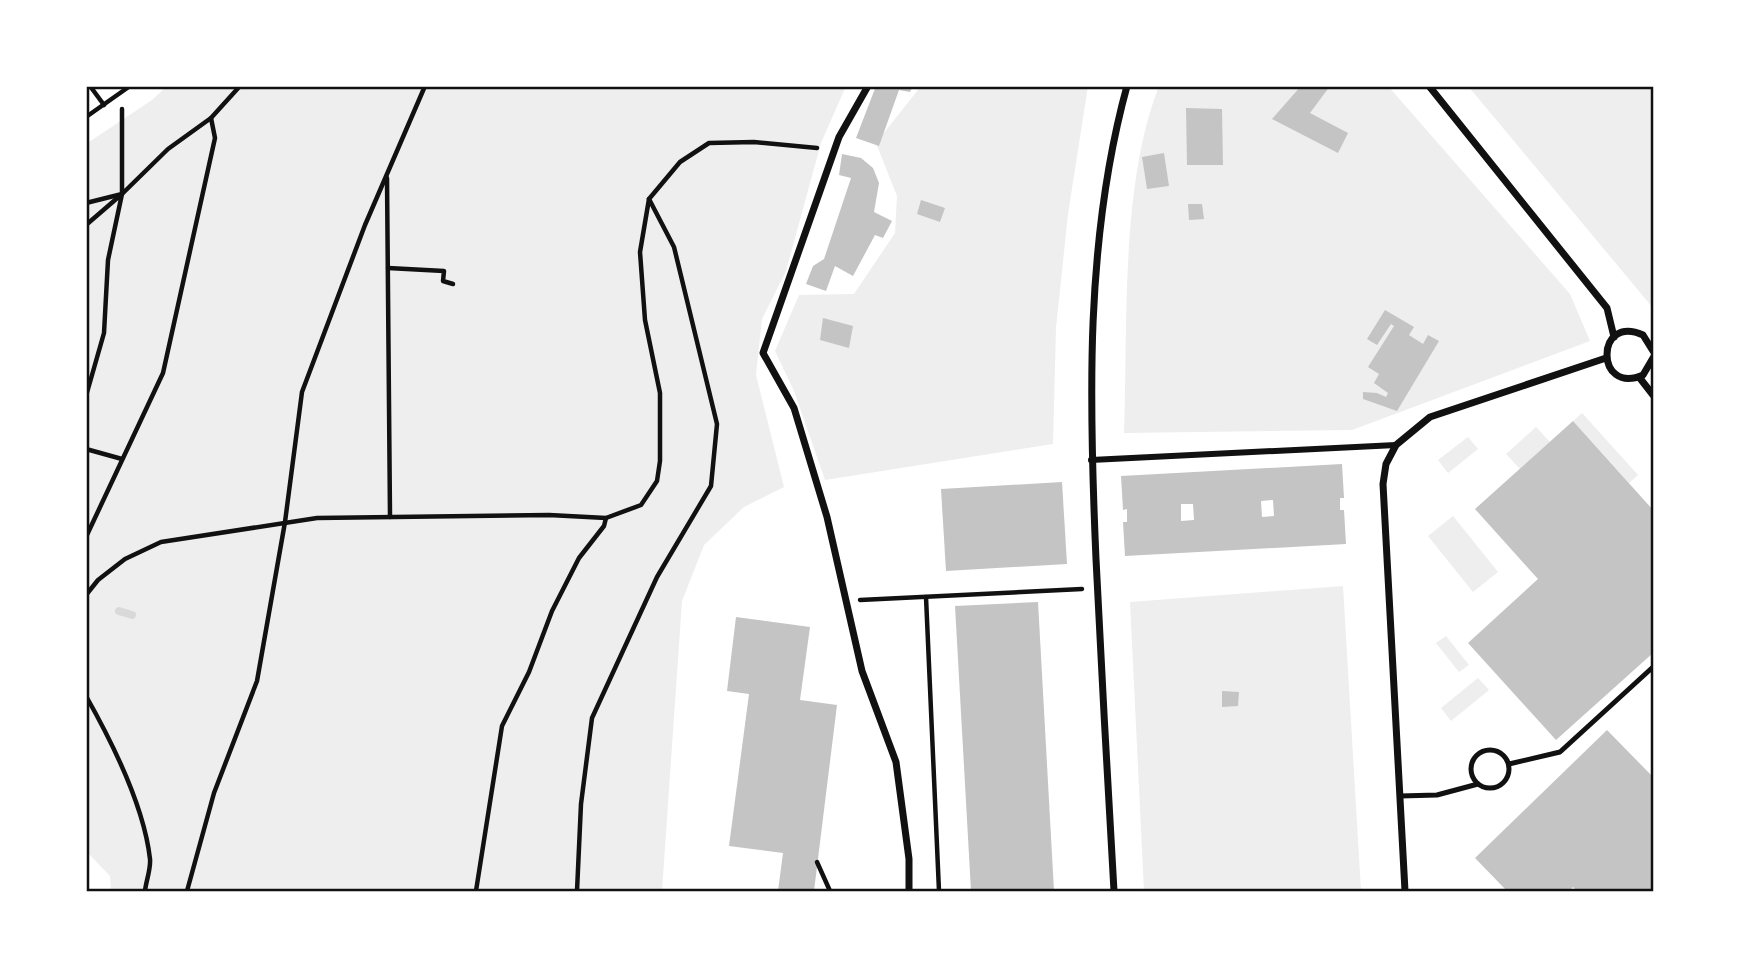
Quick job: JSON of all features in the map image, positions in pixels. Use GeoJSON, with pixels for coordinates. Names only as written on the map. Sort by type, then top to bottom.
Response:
{"type":"FeatureCollection","features":[{"type":"Feature","properties":{"kind":"street"},"geometry":{"type":"LineString","coordinates":[[868,86],[835,150],[763,354],[794,408],[827,517],[862,671],[896,762],[909,859],[909,891]]}},
{"type":"Feature","properties":{"kind":"street"},"geometry":{"type":"LineString","coordinates":[[1114,891],[1091,460],[1093,328],[1100,236],[1127,86]]}},
{"type":"Feature","properties":{"kind":"street"},"geometry":{"type":"LineString","coordinates":[[1429,86],[1607,308],[1614,337]]}},
{"type":"Feature","properties":{"kind":"street"},"geometry":{"type":"LineString","coordinates":[[1653,351],[1649,340],[1636,331],[1614,337],[1606,350],[1608,365],[1620,376],[1639,377],[1649,370],[1653,358]]}},
{"type":"Feature","properties":{"kind":"street"},"geometry":{"type":"LineString","coordinates":[[1405,891],[1383,484],[1387,464],[1395,445],[1430,416],[1606,358]]}},
{"type":"Feature","properties":{"kind":"street"},"geometry":{"type":"LineString","coordinates":[[1639,377],[1653,395]]}},
{"type":"Feature","properties":{"kind":"street"},"geometry":{"type":"LineString","coordinates":[[1091,460],[1395,445]]}},
{"type":"Feature","properties":{"kind":"lane"},"geometry":{"type":"LineString","coordinates":[[1509,765],[1560,752],[1653,667]]}},
{"type":"Feature","properties":{"kind":"lane"},"geometry":{"type":"LineString","coordinates":[[1400,796],[1437,795],[1478,784],[1493,789],[1500,786],[1509,774],[1509,765],[1495,751],[1482,752],[1475,757],[1471,771],[1478,784]]}},
{"type":"Feature","properties":{"kind":"path"},"geometry":{"type":"LineString","coordinates":[[90,86],[104,105]]}},
{"type":"Feature","properties":{"kind":"path"},"geometry":{"type":"LineString","coordinates":[[86,117],[130,86]]}},
{"type":"Feature","properties":{"kind":"path"},"geometry":{"type":"LineString","coordinates":[[86,225],[168,149],[211,118],[240,86]]}},
{"type":"Feature","properties":{"kind":"path"},"geometry":{"type":"LineString","coordinates":[[187,891],[214,793],[257,681],[285,522],[302,392],[323,331],[425,86]]}},
{"type":"Feature","properties":{"kind":"path"},"geometry":{"type":"LineString","coordinates":[[86,396],[104,333],[108,260],[122,194],[122,109]]}},
{"type":"Feature","properties":{"kind":"path"},"geometry":{"type":"LineString","coordinates":[[86,537],[163,373],[215,138],[211,118]]}},
{"type":"Feature","properties":{"kind":"path"},"geometry":{"type":"LineString","coordinates":[[86,596],[98,580],[125,559],[161,542],[317,518],[548,515],[606,517],[641,505],[657,481],[660,461],[660,393],[645,320],[640,252],[649,199],[680,162],[709,143],[754,142],[835,150]]}},
{"type":"Feature","properties":{"kind":"path"},"geometry":{"type":"LineString","coordinates":[[387,175],[390,517]]}},
{"type":"Feature","properties":{"kind":"path"},"geometry":{"type":"LineString","coordinates":[[86,203],[122,194]]}},
{"type":"Feature","properties":{"kind":"path"},"geometry":{"type":"LineString","coordinates":[[576,891],[581,804],[592,718],[657,577],[711,486],[717,424],[674,247],[649,199]]}},
{"type":"Feature","properties":{"kind":"path"},"geometry":{"type":"LineString","coordinates":[[388,268],[444,271],[443,281],[453,284]]}},
{"type":"Feature","properties":{"kind":"path"},"geometry":{"type":"LineString","coordinates":[[86,449],[122,459]]}},
{"type":"Feature","properties":{"kind":"path"},"geometry":{"type":"LineString","coordinates":[[476,891],[502,726],[529,672],[552,611],[579,558],[604,526],[606,517]]}},
{"type":"Feature","properties":{"kind":"path"},"geometry":{"type":"LineString","coordinates":[[846,600],[1097,589]]}},
{"type":"Feature","properties":{"kind":"path"},"geometry":{"type":"LineString","coordinates":[[926,597],[939,891]]}},
{"type":"Feature","properties":{"kind":"path"},"geometry":{"type":"LineString","coordinates":[[86,696],[120,763],[140,821],[150,861],[145,891]]}},
{"type":"Feature","properties":{"kind":"path"},"geometry":{"type":"LineString","coordinates":[[817,862],[830,891]]}},
{"type":"Feature","properties":{"kind":"shaded area"},"geometry":{"type":"Polygon","coordinates":[[[167,86],[846,86],[821,143],[786,271],[762,319],[756,375],[784,487],[744,507],[704,545],[682,601],[662,891],[111,891],[110,876],[86,851],[86,144],[152,100],[167,86]]]}},
{"type":"Feature","properties":{"kind":"shaded area"},"geometry":{"type":"Polygon","coordinates":[[[921,86],[1088,86],[1068,214],[1056,328],[1053,444],[825,480],[794,391],[775,351],[799,295],[854,294],[895,233],[897,196],[876,143],[921,86]]]}},
{"type":"Feature","properties":{"kind":"shaded area"},"geometry":{"type":"Polygon","coordinates":[[[1159,86],[1388,86],[1570,294],[1590,341],[1352,430],[1124,433],[1128,256],[1132,211],[1146,125],[1159,86]]]}},
{"type":"Feature","properties":{"kind":"shaded area"},"geometry":{"type":"Polygon","coordinates":[[[1468,86],[1653,86],[1653,308],[1468,86]]]}},
{"type":"Feature","properties":{"kind":"shaded area"},"geometry":{"type":"Polygon","coordinates":[[[1582,413],[1638,475],[1629,483],[1573,421],[1582,413]]]}},
{"type":"Feature","properties":{"kind":"shaded area"},"geometry":{"type":"Polygon","coordinates":[[[1536,427],[1550,442],[1520,469],[1506,454],[1536,427]]]}},
{"type":"Feature","properties":{"kind":"shaded area"},"geometry":{"type":"Polygon","coordinates":[[[1468,437],[1478,449],[1448,473],[1438,460],[1468,437]]]}},
{"type":"Feature","properties":{"kind":"shaded area"},"geometry":{"type":"Polygon","coordinates":[[[1453,516],[1498,572],[1473,592],[1428,536],[1453,516]]]}},
{"type":"Feature","properties":{"kind":"shaded area"},"geometry":{"type":"Polygon","coordinates":[[[1343,586],[1361,891],[1144,891],[1130,602],[1343,586]]]}},
{"type":"Feature","properties":{"kind":"shaded area"},"geometry":{"type":"Polygon","coordinates":[[[1446,636],[1469,665],[1459,672],[1436,643],[1446,636]]]}},
{"type":"Feature","properties":{"kind":"shaded area"},"geometry":{"type":"Polygon","coordinates":[[[1478,678],[1489,690],[1451,721],[1441,708],[1478,678]]]}},
{"type":"Feature","properties":{"kind":"building"},"geometry":{"type":"Polygon","coordinates":[[[876,86],[913,86],[910,92],[899,90],[879,146],[856,138],[876,86]]]}},
{"type":"Feature","properties":{"kind":"building"},"geometry":{"type":"Polygon","coordinates":[[[1301,86],[1330,86],[1310,113],[1348,133],[1338,153],[1272,119],[1301,86]]]}},
{"type":"Feature","properties":{"kind":"building"},"geometry":{"type":"Polygon","coordinates":[[[1186,108],[1222,109],[1223,165],[1187,165],[1186,108]]]}},
{"type":"Feature","properties":{"kind":"building"},"geometry":{"type":"Polygon","coordinates":[[[1164,153],[1169,186],[1147,189],[1142,157],[1164,153]]]}},
{"type":"Feature","properties":{"kind":"building"},"geometry":{"type":"Polygon","coordinates":[[[842,154],[861,158],[873,168],[879,183],[874,212],[892,221],[883,238],[875,235],[853,276],[835,266],[826,291],[806,284],[813,266],[824,259],[851,178],[839,175],[842,154]]]}},
{"type":"Feature","properties":{"kind":"building"},"geometry":{"type":"Polygon","coordinates":[[[921,200],[945,208],[940,222],[917,214],[921,200]]]}},
{"type":"Feature","properties":{"kind":"building"},"geometry":{"type":"Polygon","coordinates":[[[1188,204],[1202,204],[1204,219],[1189,220],[1188,204]]]}},
{"type":"Feature","properties":{"kind":"building"},"geometry":{"type":"Polygon","coordinates":[[[1385,310],[1414,327],[1409,335],[1423,344],[1428,335],[1439,341],[1397,411],[1363,399],[1363,392],[1386,397],[1388,393],[1374,383],[1379,374],[1368,367],[1394,326],[1391,324],[1377,345],[1367,339],[1385,310]]]}},
{"type":"Feature","properties":{"kind":"building"},"geometry":{"type":"Polygon","coordinates":[[[823,318],[853,326],[849,348],[820,340],[823,318]]]}},
{"type":"Feature","properties":{"kind":"building"},"geometry":{"type":"Polygon","coordinates":[[[1573,421],[1653,510],[1653,653],[1556,740],[1468,643],[1538,579],[1475,509],[1573,421]]]}},
{"type":"Feature","properties":{"kind":"building"},"geometry":{"type":"Polygon","coordinates":[[[1342,464],[1344,498],[1340,498],[1340,510],[1344,510],[1346,544],[1125,556],[1123,522],[1127,522],[1127,509],[1123,510],[1121,476],[1342,464]],[[1273,500],[1261,501],[1262,517],[1274,516],[1273,500]],[[1181,504],[1181,521],[1194,520],[1193,504],[1181,504]]]}},
{"type":"Feature","properties":{"kind":"building"},"geometry":{"type":"Polygon","coordinates":[[[1062,482],[1067,564],[946,571],[941,489],[1062,482]]]}},
{"type":"Feature","properties":{"kind":"building"},"geometry":{"type":"Polygon","coordinates":[[[1038,602],[1054,891],[971,891],[955,606],[1038,602]]]}},
{"type":"Feature","properties":{"kind":"building"},"geometry":{"type":"Polygon","coordinates":[[[736,617],[810,627],[800,700],[837,705],[814,891],[778,891],[783,853],[729,846],[749,694],[727,691],[736,617]]]}},
{"type":"Feature","properties":{"kind":"building"},"geometry":{"type":"Polygon","coordinates":[[[1222,691],[1239,692],[1238,706],[1222,707],[1222,691]]]}},
{"type":"Feature","properties":{"kind":"building"},"geometry":{"type":"Polygon","coordinates":[[[1607,730],[1653,777],[1653,891],[1577,891],[1573,887],[1569,891],[1507,891],[1475,858],[1607,730]]]}},
{"type":"Feature","properties":{"kind":"waterway"},"geometry":{"type":"LineString","coordinates":[[119,611],[132,615]]}}]}
